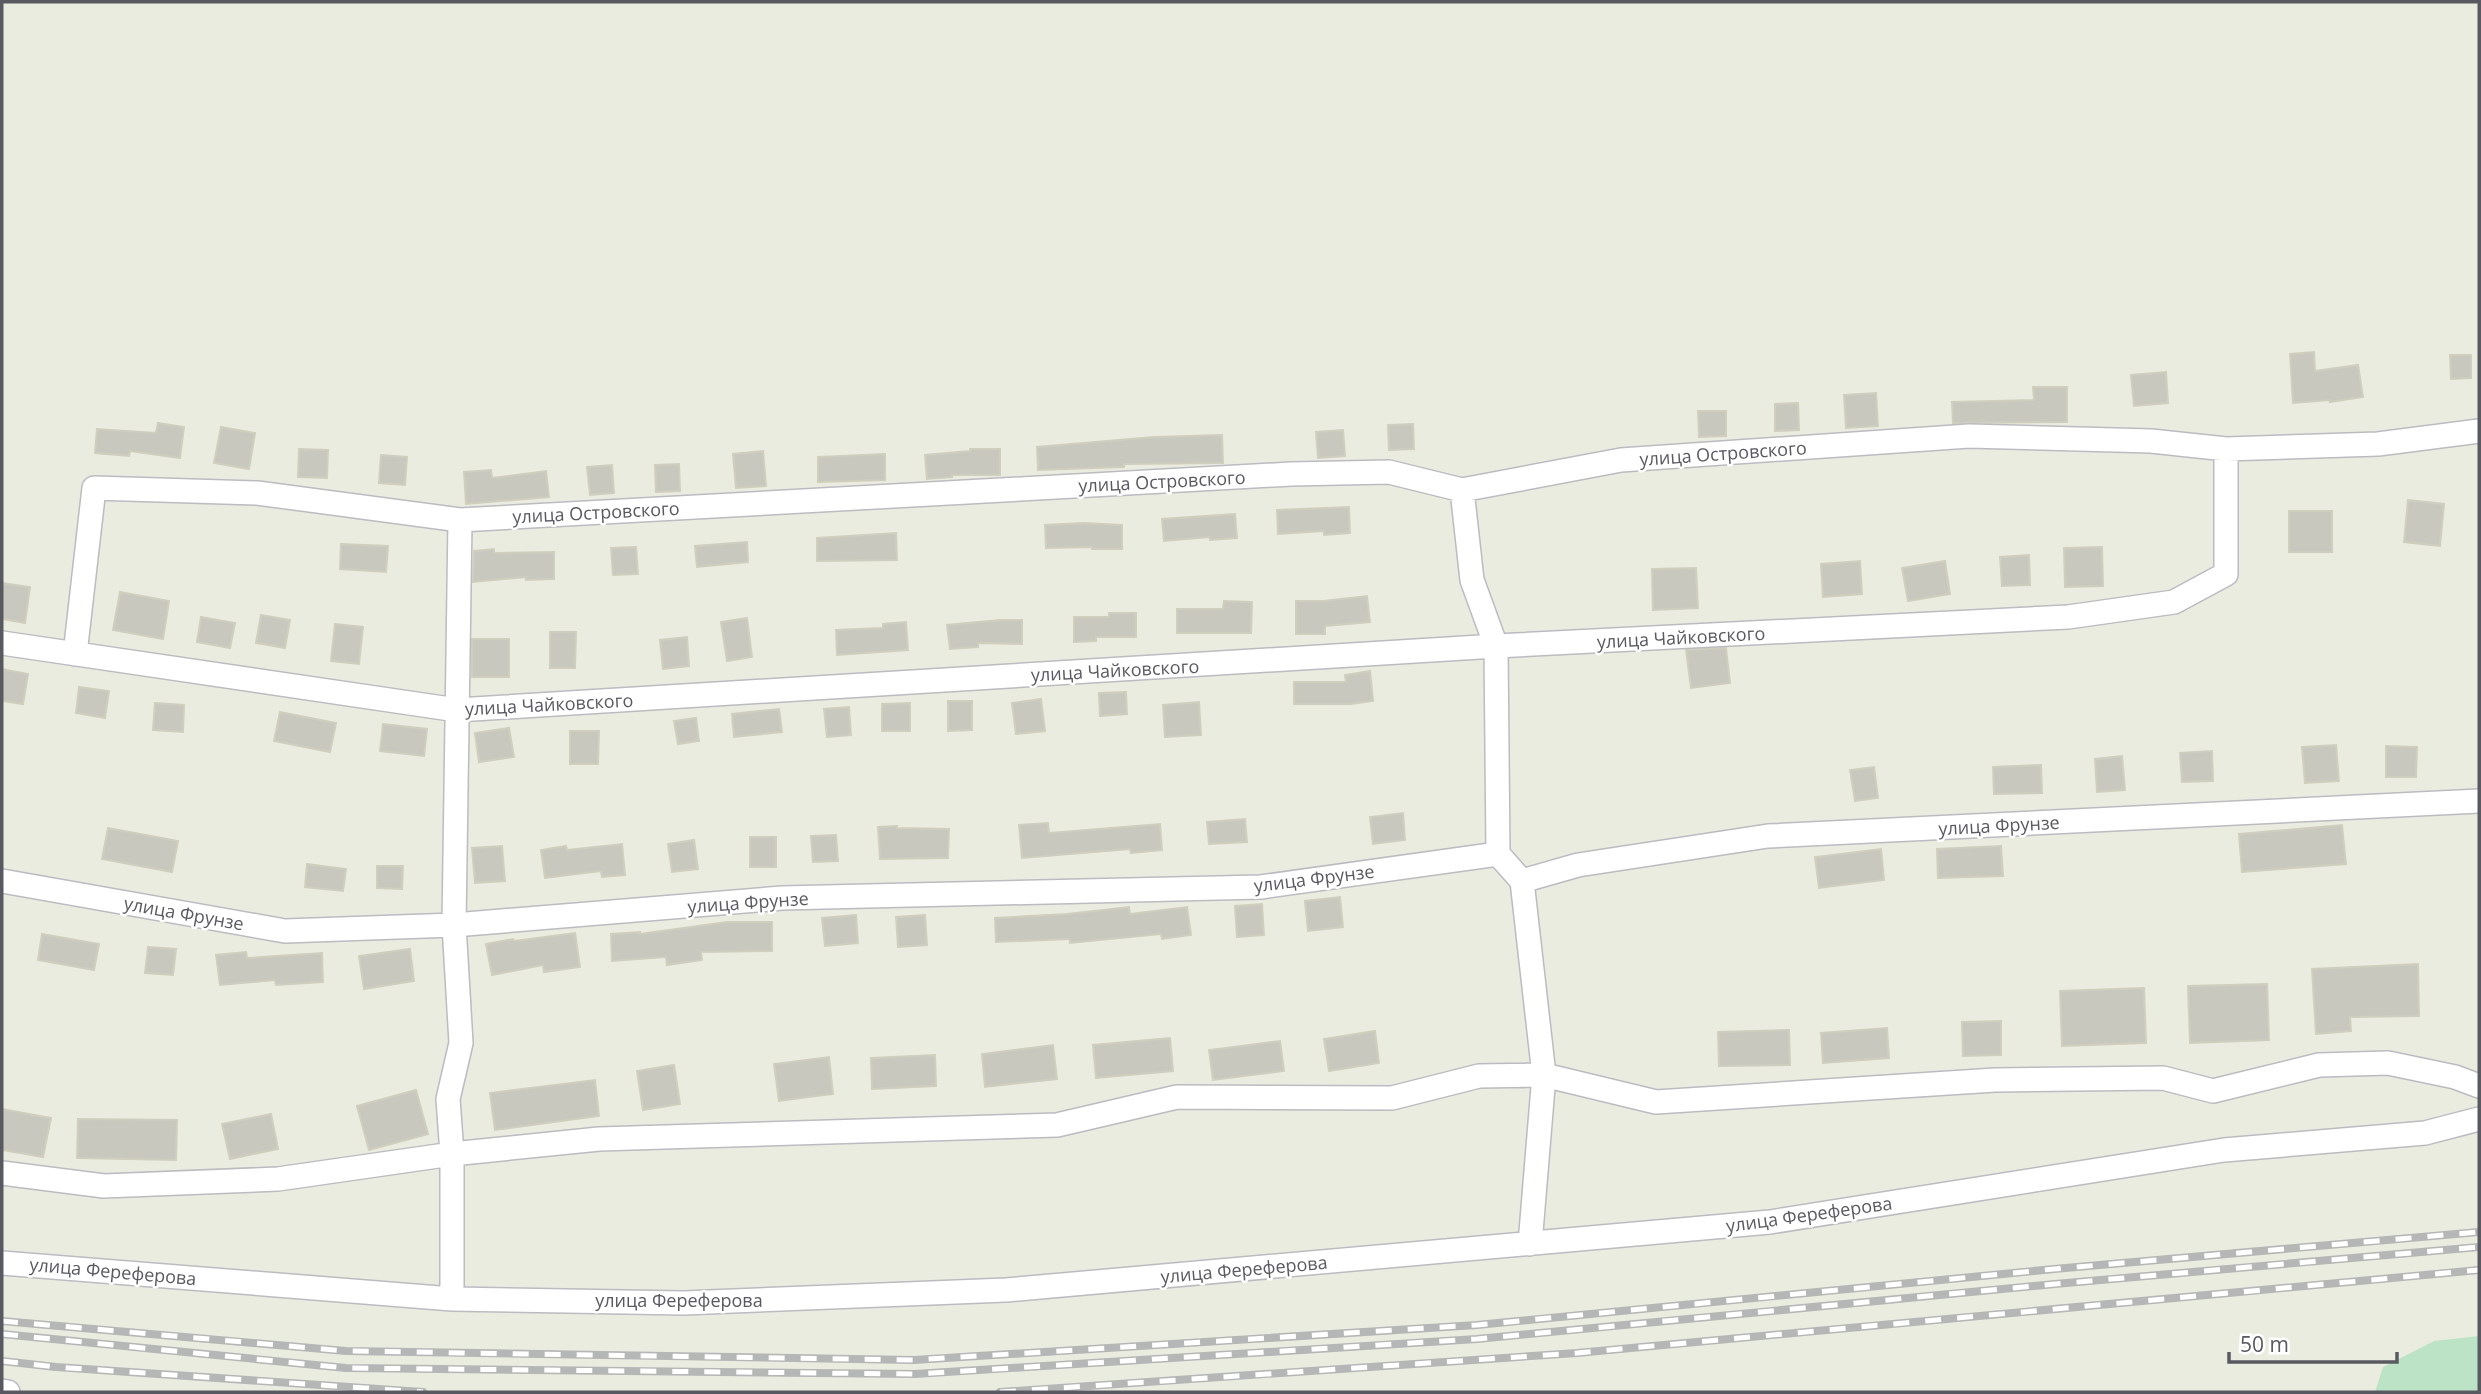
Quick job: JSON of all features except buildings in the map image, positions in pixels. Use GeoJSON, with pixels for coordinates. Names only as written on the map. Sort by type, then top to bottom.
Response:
{"type":"FeatureCollection","features":[{"type":"Feature","properties":{"kind":"street","name":"улица Островского"},"geometry":{"type":"LineString","coordinates":[[75,654],[94,488],[257,493],[460,520],[1291,474],[1389,472],[1462,490],[1620,460],[1969,436],[2151,441],[2226,449],[2378,444],[2479,431]]}},
{"type":"Feature","properties":{"kind":"street","name":"улица Чайковского"},"geometry":{"type":"LineString","coordinates":[[2,643],[457,710],[1496,646],[2068,617],[2174,602],[2225,574],[2226,449]]}},
{"type":"Feature","properties":{"kind":"street"},"geometry":{"type":"LineString","coordinates":[[1462,490],[1472,580],[1496,646],[1498,854],[1522,881],[1544,1075],[1530,1244]]}},
{"type":"Feature","properties":{"kind":"street"},"geometry":{"type":"LineString","coordinates":[[452,1298],[452,1154],[448,1099],[461,1043],[454,925],[460,520]]}},
{"type":"Feature","properties":{"kind":"street","name":"улица Фрунзе"},"geometry":{"type":"LineString","coordinates":[[1522,881],[1578,866],[1769,836],[2479,801]]}},
{"type":"Feature","properties":{"kind":"street","name":"улица Фрунзе"},"geometry":{"type":"LineString","coordinates":[[2,881],[285,931],[454,925],[782,898],[1261,887],[1498,854]]}},
{"type":"Feature","properties":{"kind":"street"},"geometry":{"type":"LineString","coordinates":[[2,1173],[104,1186],[278,1179],[452,1154],[599,1139],[1056,1125],[1177,1097],[1392,1098],[1479,1076],[1544,1075],[1657,1102],[1995,1080],[2163,1078],[2213,1091],[2319,1065],[2388,1063],[2455,1077],[2479,1086]]}},
{"type":"Feature","properties":{"kind":"street","name":"улица Фереферова"},"geometry":{"type":"LineString","coordinates":[[2,1262],[452,1298],[684,1303],[1006,1290],[1770,1222],[2224,1150],[2425,1133],[2479,1119]]}},
{"type":"Feature","properties":{"kind":"street"},"geometry":{"type":"LineString","coordinates":[[2,1391],[8,1392]]}},
{"type":"Feature","properties":{"kind":"green space"},"geometry":{"type":"Polygon","coordinates":[[[2479,1336],[2479,1392],[2375,1392],[2383,1367],[2434,1341],[2479,1336]]]}},
{"type":"Feature","properties":{"kind":"railway"},"geometry":{"type":"LineString","coordinates":[[2,1321],[346,1351],[914,1360],[1477,1325],[2054,1269],[2479,1232]]}},
{"type":"Feature","properties":{"kind":"railway"},"geometry":{"type":"LineString","coordinates":[[2,1334],[346,1368],[915,1374],[1477,1339],[2479,1247]]}},
{"type":"Feature","properties":{"kind":"railway"},"geometry":{"type":"LineString","coordinates":[[1000,1392],[1577,1353],[2479,1270]]}},
{"type":"Feature","properties":{"kind":"railway"},"geometry":{"type":"LineString","coordinates":[[2,1361],[423,1392]]}}]}
